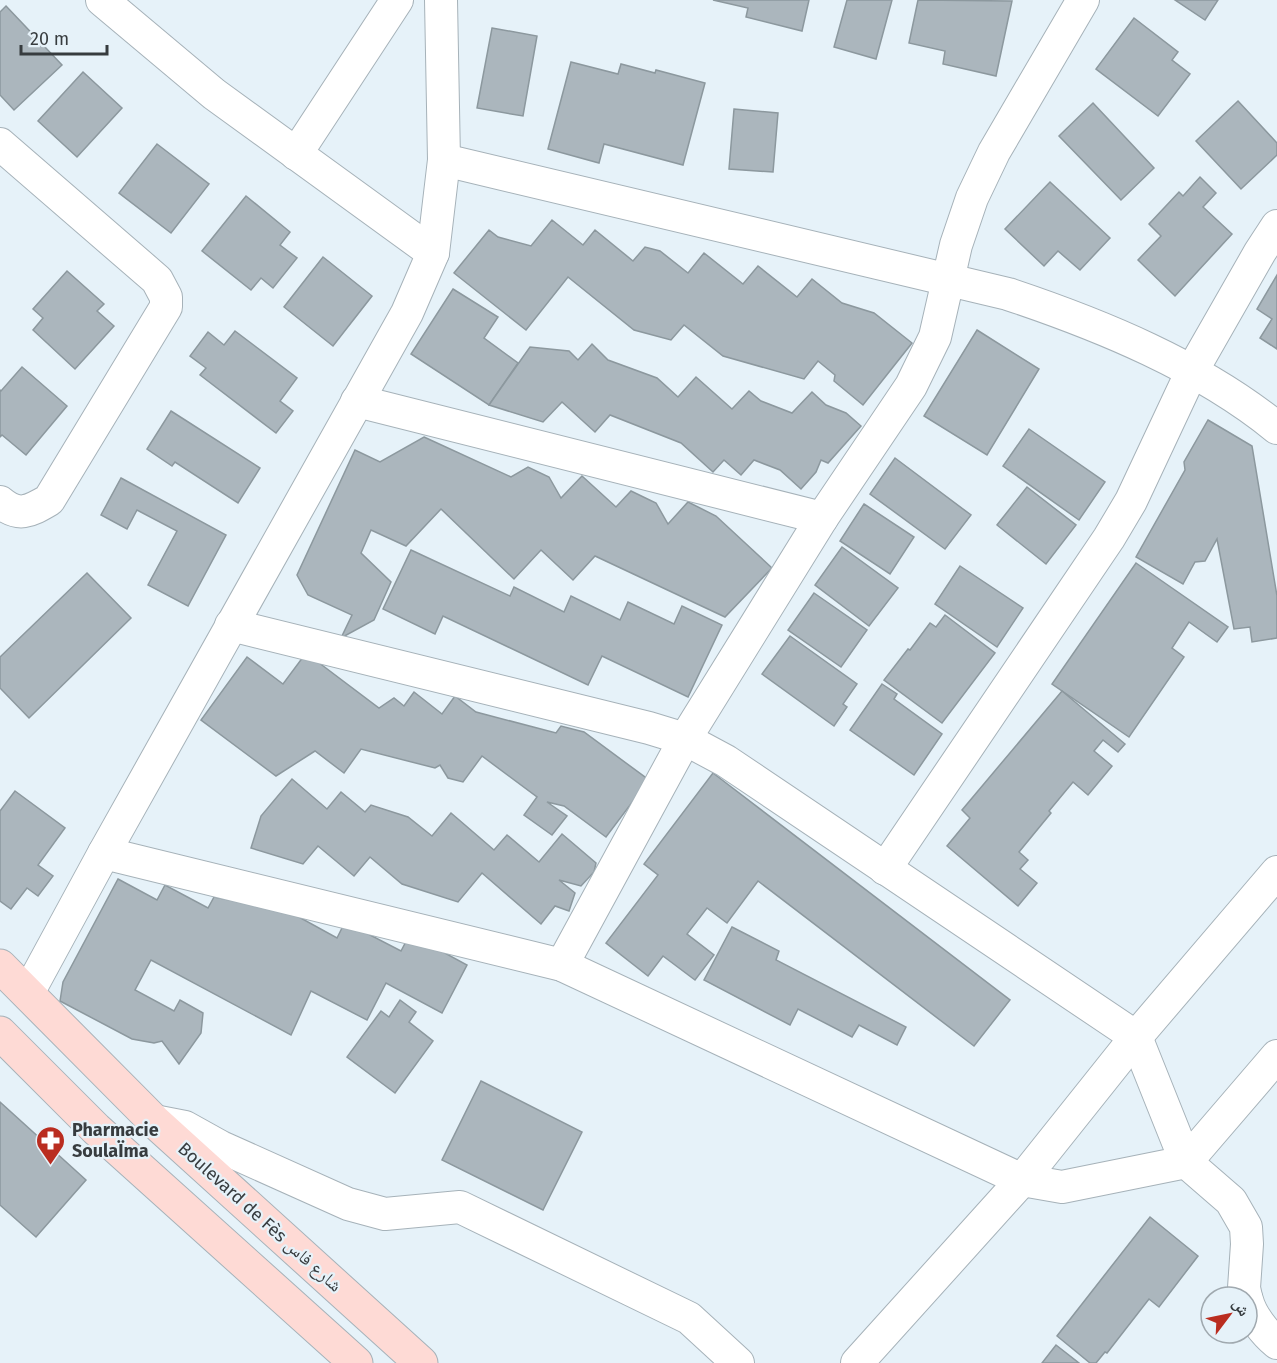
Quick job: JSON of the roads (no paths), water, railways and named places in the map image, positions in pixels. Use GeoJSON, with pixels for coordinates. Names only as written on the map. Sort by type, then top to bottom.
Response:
{"type":"FeatureCollection","features":[{"type":"Feature","properties":{"kind":"main road","name":"Boulevard de Fès شارع فاس"},"geometry":{"type":"LineString","coordinates":[[0,966],[154,1121],[421,1363]]}},
{"type":"Feature","properties":{"kind":"main road"},"geometry":{"type":"LineString","coordinates":[[0,1033],[96,1129],[356,1363]]}},
{"type":"Feature","properties":{"kind":"street"},"geometry":{"type":"LineString","coordinates":[[102,0],[214,94],[433,253]]}},
{"type":"Feature","properties":{"kind":"street"},"geometry":{"type":"LineString","coordinates":[[296,154],[397,0]]}},
{"type":"Feature","properties":{"kind":"street"},"geometry":{"type":"LineString","coordinates":[[28,993],[231,625],[407,313],[433,253],[444,160],[441,0]]}},
{"type":"Feature","properties":{"kind":"street"},"geometry":{"type":"LineString","coordinates":[[562,965],[685,739],[822,518],[911,386],[935,337],[956,245],[989,161],[1083,0]]}},
{"type":"Feature","properties":{"kind":"street"},"geometry":{"type":"LineString","coordinates":[[0,144],[157,280],[166,297],[166,307],[49,500],[22,513],[0,502]]}},
{"type":"Feature","properties":{"kind":"street"},"geometry":{"type":"LineString","coordinates":[[444,160],[1008,294],[1057,310],[1191,371],[1269,413]]}},
{"type":"Feature","properties":{"kind":"street"},"geometry":{"type":"LineString","coordinates":[[885,869],[1109,538],[1131,501],[1191,371],[1277,226]]}},
{"type":"Feature","properties":{"kind":"street"},"geometry":{"type":"LineString","coordinates":[[357,401],[822,518]]}},
{"type":"Feature","properties":{"kind":"street"},"geometry":{"type":"LineString","coordinates":[[231,625],[685,739],[726,761],[1136,1037],[1186,1162],[1231,1201],[1246,1227],[1244,1285]]}},
{"type":"Feature","properties":{"kind":"street"},"geometry":{"type":"LineString","coordinates":[[104,853],[562,965],[1022,1180],[1062,1187],[1186,1162],[1277,1056]]}},
{"type":"Feature","properties":{"kind":"street"},"geometry":{"type":"LineString","coordinates":[[857,1363],[1022,1180],[1136,1037],[1277,872]]}},
{"type":"Feature","properties":{"kind":"street"},"geometry":{"type":"LineString","coordinates":[[154,1121],[185,1127],[220,1146],[348,1204],[385,1214],[460,1207],[689,1318],[738,1363]]}},
{"type":"Feature","properties":{"kind":"street"},"geometry":{"type":"LineString","coordinates":[[1259,1322],[1277,1343]]}},
{"type":"Feature","properties":{"kind":"place","name":"Pharmacie SoulaÏma"},"geometry":{"type":"Point","coordinates":[51,1166]}}]}
